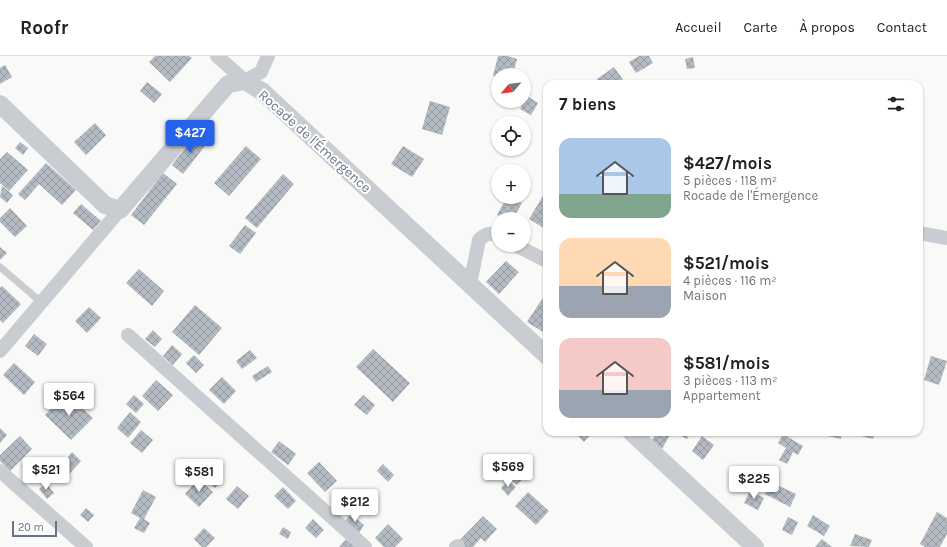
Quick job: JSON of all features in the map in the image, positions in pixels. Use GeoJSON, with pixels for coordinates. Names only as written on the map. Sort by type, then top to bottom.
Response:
{"type":"FeatureCollection","features":[{"type":"Feature","properties":{"kind":"street"},"geometry":{"type":"LineString","coordinates":[[217,56],[245,80],[261,72],[268,56]]}},
{"type":"Feature","properties":{"kind":"street","name":"Rocade de l'Émergence"},"geometry":{"type":"LineString","coordinates":[[120,210],[228,84],[245,80],[263,92],[543,352]]}},
{"type":"Feature","properties":{"kind":"street"},"geometry":{"type":"LineString","coordinates":[[0,104],[105,204],[120,210],[0,351]]}},
{"type":"Feature","properties":{"kind":"street"},"geometry":{"type":"LineString","coordinates":[[470,284],[479,240],[484,235],[491,234]]}},
{"type":"Feature","properties":{"kind":"street"},"geometry":{"type":"LineString","coordinates":[[923,234],[947,238]]}},
{"type":"Feature","properties":{"kind":"street"},"geometry":{"type":"LineString","coordinates":[[529,252],[543,259]]}},
{"type":"Feature","properties":{"kind":"street"},"geometry":{"type":"LineString","coordinates":[[128,335],[365,547]]}},
{"type":"Feature","properties":{"kind":"street"},"geometry":{"type":"LineString","coordinates":[[635,436],[755,547]]}},
{"type":"Feature","properties":{"kind":"street"},"geometry":{"type":"LineString","coordinates":[[0,471],[86,547]]}},
{"type":"Feature","properties":{"kind":"lane"},"geometry":{"type":"LineString","coordinates":[[0,267],[41,302]]}},
{"type":"Feature","properties":{"kind":"building"},"geometry":{"type":"Polygon","coordinates":[[[155,56],[189,56],[192,58],[170,82],[149,62],[155,56]]]}},
{"type":"Feature","properties":{"kind":"building"},"geometry":{"type":"Polygon","coordinates":[[[498,56],[508,56],[517,59],[515,68],[495,68],[498,56]]]}},
{"type":"Feature","properties":{"kind":"building"},"geometry":{"type":"Polygon","coordinates":[[[639,56],[649,56],[653,63],[636,73],[629,62],[639,56]]]}},
{"type":"Feature","properties":{"kind":"building"},"geometry":{"type":"Polygon","coordinates":[[[693,57],[695,68],[687,69],[685,59],[693,57]]]}},
{"type":"Feature","properties":{"kind":"building"},"geometry":{"type":"Polygon","coordinates":[[[5,65],[12,77],[0,84],[0,68],[5,65]]]}},
{"type":"Feature","properties":{"kind":"building"},"geometry":{"type":"Polygon","coordinates":[[[614,67],[623,80],[598,80],[614,67]]]}},
{"type":"Feature","properties":{"kind":"building"},"geometry":{"type":"Polygon","coordinates":[[[147,82],[162,94],[154,103],[140,91],[147,82]]]}},
{"type":"Feature","properties":{"kind":"building"},"geometry":{"type":"Polygon","coordinates":[[[531,99],[538,103],[531,115],[520,109],[531,108],[531,99]]]}},
{"type":"Feature","properties":{"kind":"building"},"geometry":{"type":"Polygon","coordinates":[[[430,101],[450,107],[442,135],[422,129],[430,101]]]}},
{"type":"Feature","properties":{"kind":"building"},"geometry":{"type":"Polygon","coordinates":[[[95,123],[106,135],[86,155],[74,142],[95,123]]]}},
{"type":"Feature","properties":{"kind":"building"},"geometry":{"type":"Polygon","coordinates":[[[197,133],[208,142],[183,174],[172,165],[197,133]]]}},
{"type":"Feature","properties":{"kind":"building"},"geometry":{"type":"Polygon","coordinates":[[[20,142],[28,148],[23,155],[15,148],[20,142]]]}},
{"type":"Feature","properties":{"kind":"building"},"geometry":{"type":"Polygon","coordinates":[[[246,146],[261,159],[229,196],[214,183],[246,146]]]}},
{"type":"Feature","properties":{"kind":"building"},"geometry":{"type":"Polygon","coordinates":[[[403,146],[424,159],[412,177],[391,164],[403,146]]]}},
{"type":"Feature","properties":{"kind":"building"},"geometry":{"type":"Polygon","coordinates":[[[7,152],[28,170],[9,191],[0,183],[0,159],[7,152]]]}},
{"type":"Feature","properties":{"kind":"building"},"geometry":{"type":"Polygon","coordinates":[[[46,163],[76,190],[62,205],[39,184],[25,200],[18,194],[46,163]]]}},
{"type":"Feature","properties":{"kind":"building"},"geometry":{"type":"Polygon","coordinates":[[[163,173],[177,184],[144,225],[131,215],[163,173]]]}},
{"type":"Feature","properties":{"kind":"building"},"geometry":{"type":"Polygon","coordinates":[[[283,174],[294,184],[257,228],[245,218],[283,174]]]}},
{"type":"Feature","properties":{"kind":"building"},"geometry":{"type":"Polygon","coordinates":[[[2,186],[13,195],[7,203],[0,197],[2,186]]]}},
{"type":"Feature","properties":{"kind":"building"},"geometry":{"type":"Polygon","coordinates":[[[543,196],[543,228],[531,220],[531,216],[543,196]]]}},
{"type":"Feature","properties":{"kind":"building"},"geometry":{"type":"Polygon","coordinates":[[[81,204],[101,221],[93,230],[73,213],[81,204]]]}},
{"type":"Feature","properties":{"kind":"building"},"geometry":{"type":"Polygon","coordinates":[[[503,204],[521,204],[517,212],[499,212],[503,204]]]}},
{"type":"Feature","properties":{"kind":"building"},"geometry":{"type":"Polygon","coordinates":[[[10,208],[27,226],[15,237],[0,222],[0,218],[10,208]]]}},
{"type":"Feature","properties":{"kind":"building"},"geometry":{"type":"Polygon","coordinates":[[[245,225],[256,233],[240,254],[229,246],[245,225]]]}},
{"type":"Feature","properties":{"kind":"building"},"geometry":{"type":"Polygon","coordinates":[[[0,247],[7,253],[0,260],[0,247]]]}},
{"type":"Feature","properties":{"kind":"building"},"geometry":{"type":"Polygon","coordinates":[[[506,261],[519,272],[499,294],[486,282],[506,261]]]}},
{"type":"Feature","properties":{"kind":"building"},"geometry":{"type":"Polygon","coordinates":[[[139,269],[164,291],[152,306],[126,283],[139,269]]]}},
{"type":"Feature","properties":{"kind":"building"},"geometry":{"type":"Polygon","coordinates":[[[2,286],[21,304],[3,323],[0,320],[0,288],[2,286]]]}},
{"type":"Feature","properties":{"kind":"building"},"geometry":{"type":"Polygon","coordinates":[[[543,298],[543,332],[527,322],[543,298]]]}},
{"type":"Feature","properties":{"kind":"building"},"geometry":{"type":"Polygon","coordinates":[[[195,305],[222,328],[199,355],[172,332],[195,305]]]}},
{"type":"Feature","properties":{"kind":"building"},"geometry":{"type":"Polygon","coordinates":[[[89,307],[101,318],[87,333],[75,321],[89,307]]]}},
{"type":"Feature","properties":{"kind":"building"},"geometry":{"type":"Polygon","coordinates":[[[153,330],[162,339],[155,347],[145,339],[153,330]]]}},
{"type":"Feature","properties":{"kind":"building"},"geometry":{"type":"Polygon","coordinates":[[[34,334],[47,344],[38,356],[25,346],[34,334]]]}},
{"type":"Feature","properties":{"kind":"building"},"geometry":{"type":"Polygon","coordinates":[[[172,345],[182,354],[173,365],[163,356],[172,345]]]}},
{"type":"Feature","properties":{"kind":"building"},"geometry":{"type":"Polygon","coordinates":[[[373,349],[410,383],[393,402],[356,367],[373,349]]]}},
{"type":"Feature","properties":{"kind":"building"},"geometry":{"type":"Polygon","coordinates":[[[250,350],[257,358],[242,369],[236,361],[250,350]]]}},
{"type":"Feature","properties":{"kind":"building"},"geometry":{"type":"Polygon","coordinates":[[[194,355],[204,365],[196,373],[186,363],[194,355]]]}},
{"type":"Feature","properties":{"kind":"building"},"geometry":{"type":"Polygon","coordinates":[[[931,356],[947,361],[939,385],[924,380],[931,356]]]}},
{"type":"Feature","properties":{"kind":"building"},"geometry":{"type":"Polygon","coordinates":[[[14,363],[35,382],[24,395],[3,375],[14,363]]]}},
{"type":"Feature","properties":{"kind":"building"},"geometry":{"type":"Polygon","coordinates":[[[268,366],[272,372],[256,382],[252,376],[268,366]]]}},
{"type":"Feature","properties":{"kind":"building"},"geometry":{"type":"Polygon","coordinates":[[[222,377],[236,391],[224,404],[209,390],[222,377]]]}},
{"type":"Feature","properties":{"kind":"building"},"geometry":{"type":"Polygon","coordinates":[[[156,380],[173,395],[158,411],[142,396],[156,380]]]}},
{"type":"Feature","properties":{"kind":"building"},"geometry":{"type":"Polygon","coordinates":[[[66,393],[93,418],[71,440],[45,415],[66,393]]]}},
{"type":"Feature","properties":{"kind":"building"},"geometry":{"type":"Polygon","coordinates":[[[134,395],[144,404],[136,413],[126,404],[134,395]]]}},
{"type":"Feature","properties":{"kind":"building"},"geometry":{"type":"Polygon","coordinates":[[[363,395],[375,405],[367,415],[354,405],[363,395]]]}},
{"type":"Feature","properties":{"kind":"building"},"geometry":{"type":"Polygon","coordinates":[[[130,412],[141,422],[128,438],[117,428],[130,412]]]}},
{"type":"Feature","properties":{"kind":"building"},"geometry":{"type":"Polygon","coordinates":[[[0,428],[7,435],[0,443],[0,428]]]}},
{"type":"Feature","properties":{"kind":"building"},"geometry":{"type":"Polygon","coordinates":[[[141,430],[153,440],[142,453],[130,443],[141,430]]]}},
{"type":"Feature","properties":{"kind":"building"},"geometry":{"type":"Polygon","coordinates":[[[20,436],[32,449],[10,471],[0,461],[0,455],[20,436]]]}},
{"type":"Feature","properties":{"kind":"building"},"geometry":{"type":"Polygon","coordinates":[[[578,436],[589,436],[584,442],[578,436]]]}},
{"type":"Feature","properties":{"kind":"building"},"geometry":{"type":"Polygon","coordinates":[[[655,436],[669,436],[662,449],[651,442],[655,436]]]}},
{"type":"Feature","properties":{"kind":"building"},"geometry":{"type":"Polygon","coordinates":[[[681,436],[689,436],[687,439],[681,436]]]}},
{"type":"Feature","properties":{"kind":"building"},"geometry":{"type":"Polygon","coordinates":[[[702,436],[714,445],[703,460],[692,451],[702,436]]]}},
{"type":"Feature","properties":{"kind":"building"},"geometry":{"type":"Polygon","coordinates":[[[782,436],[786,436],[803,446],[798,455],[793,452],[787,464],[779,460],[786,448],[778,443],[782,436]]]}},
{"type":"Feature","properties":{"kind":"building"},"geometry":{"type":"Polygon","coordinates":[[[828,436],[841,436],[841,439],[828,436]]]}},
{"type":"Feature","properties":{"kind":"building"},"geometry":{"type":"Polygon","coordinates":[[[861,436],[874,436],[873,439],[861,436]]]}},
{"type":"Feature","properties":{"kind":"building"},"geometry":{"type":"Polygon","coordinates":[[[279,441],[296,454],[288,465],[271,452],[279,441]]]}},
{"type":"Feature","properties":{"kind":"building"},"geometry":{"type":"Polygon","coordinates":[[[72,452],[81,461],[65,479],[56,471],[72,452]]]}},
{"type":"Feature","properties":{"kind":"building"},"geometry":{"type":"Polygon","coordinates":[[[319,462],[337,481],[325,492],[307,473],[319,462]]]}},
{"type":"Feature","properties":{"kind":"building"},"geometry":{"type":"Polygon","coordinates":[[[383,464],[394,475],[388,482],[377,471],[383,464]]]}},
{"type":"Feature","properties":{"kind":"building"},"geometry":{"type":"Polygon","coordinates":[[[519,465],[528,473],[517,485],[508,477],[519,465]]]}},
{"type":"Feature","properties":{"kind":"building"},"geometry":{"type":"Polygon","coordinates":[[[215,471],[223,479],[215,488],[206,480],[215,471]]]}},
{"type":"Feature","properties":{"kind":"building"},"geometry":{"type":"Polygon","coordinates":[[[198,479],[213,492],[199,507],[185,494],[198,479]]]}},
{"type":"Feature","properties":{"kind":"building"},"geometry":{"type":"Polygon","coordinates":[[[508,480],[516,487],[508,496],[501,488],[508,480]]]}},
{"type":"Feature","properties":{"kind":"building"},"geometry":{"type":"Polygon","coordinates":[[[771,482],[796,494],[790,507],[765,494],[771,482]]]}},
{"type":"Feature","properties":{"kind":"building"},"geometry":{"type":"Polygon","coordinates":[[[46,483],[54,493],[47,499],[39,489],[46,483]]]}},
{"type":"Feature","properties":{"kind":"building"},"geometry":{"type":"Polygon","coordinates":[[[237,486],[249,496],[238,509],[226,499],[237,486]]]}},
{"type":"Feature","properties":{"kind":"building"},"geometry":{"type":"Polygon","coordinates":[[[283,487],[296,501],[288,509],[274,496],[283,487]]]}},
{"type":"Feature","properties":{"kind":"building"},"geometry":{"type":"Polygon","coordinates":[[[143,490],[156,497],[144,519],[150,523],[144,533],[134,528],[140,518],[131,513],[143,490]]]}},
{"type":"Feature","properties":{"kind":"building"},"geometry":{"type":"Polygon","coordinates":[[[348,491],[360,504],[354,510],[342,498],[348,491]]]}},
{"type":"Feature","properties":{"kind":"building"},"geometry":{"type":"Polygon","coordinates":[[[750,491],[764,498],[758,510],[744,503],[750,491]]]}},
{"type":"Feature","properties":{"kind":"building"},"geometry":{"type":"Polygon","coordinates":[[[528,492],[549,511],[536,525],[515,506],[528,492]]]}},
{"type":"Feature","properties":{"kind":"building"},"geometry":{"type":"Polygon","coordinates":[[[86,508],[94,515],[88,522],[80,515],[86,508]]]}},
{"type":"Feature","properties":{"kind":"building"},"geometry":{"type":"Polygon","coordinates":[[[937,512],[947,518],[947,534],[940,547],[925,547],[920,544],[937,512]]]}},
{"type":"Feature","properties":{"kind":"building"},"geometry":{"type":"Polygon","coordinates":[[[351,514],[364,525],[359,533],[345,521],[351,514]]]}},
{"type":"Feature","properties":{"kind":"building"},"geometry":{"type":"Polygon","coordinates":[[[813,515],[830,526],[824,536],[807,526],[813,515]]]}},
{"type":"Feature","properties":{"kind":"building"},"geometry":{"type":"Polygon","coordinates":[[[483,516],[497,529],[485,542],[481,538],[473,547],[461,547],[457,543],[483,516]]]}},
{"type":"Feature","properties":{"kind":"building"},"geometry":{"type":"Polygon","coordinates":[[[788,517],[798,522],[792,535],[782,530],[788,517]]]}},
{"type":"Feature","properties":{"kind":"building"},"geometry":{"type":"Polygon","coordinates":[[[313,519],[324,530],[316,538],[305,528],[313,519]]]}},
{"type":"Feature","properties":{"kind":"building"},"geometry":{"type":"Polygon","coordinates":[[[388,524],[403,539],[395,547],[384,547],[375,538],[388,524]]]}},
{"type":"Feature","properties":{"kind":"building"},"geometry":{"type":"Polygon","coordinates":[[[283,527],[291,532],[288,539],[279,534],[283,527]]]}},
{"type":"Feature","properties":{"kind":"building"},"geometry":{"type":"Polygon","coordinates":[[[204,528],[215,538],[206,547],[202,547],[194,539],[204,528]]]}},
{"type":"Feature","properties":{"kind":"building"},"geometry":{"type":"Polygon","coordinates":[[[855,534],[872,540],[869,547],[850,546],[855,534]]]}},
{"type":"Feature","properties":{"kind":"building"},"geometry":{"type":"Polygon","coordinates":[[[346,539],[355,547],[339,547],[346,539]]]}},
{"type":"Feature","properties":{"kind":"building"},"geometry":{"type":"Polygon","coordinates":[[[822,539],[832,547],[815,547],[822,539]]]}}]}
